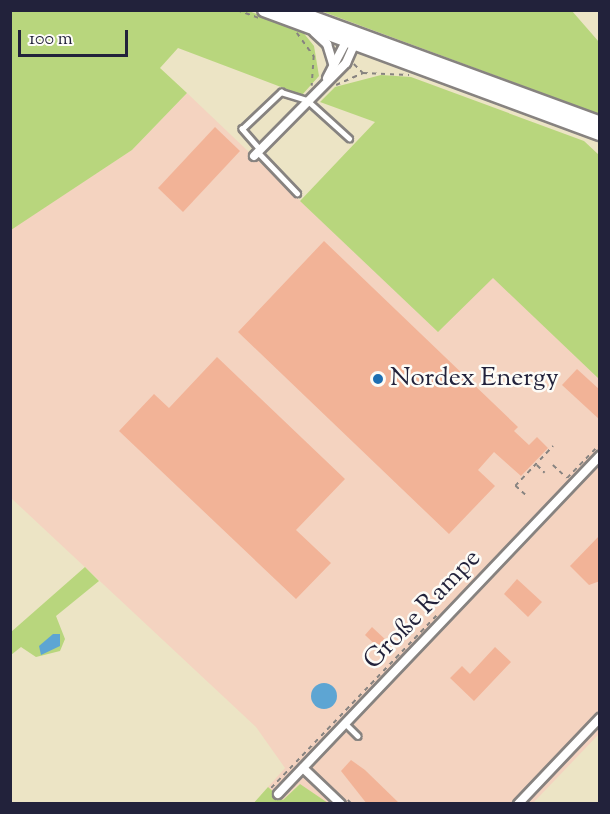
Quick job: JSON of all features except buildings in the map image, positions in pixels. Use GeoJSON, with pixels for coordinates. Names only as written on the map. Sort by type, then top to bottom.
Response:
{"type":"FeatureCollection","features":[{"type":"Feature","properties":{"kind":"main road"},"geometry":{"type":"LineString","coordinates":[[264,10],[314,31],[349,50],[600,134]]}},
{"type":"Feature","properties":{"kind":"main road"},"geometry":{"type":"LineString","coordinates":[[292,10],[600,123]]}},
{"type":"Feature","properties":{"kind":"street"},"geometry":{"type":"LineString","coordinates":[[314,31],[327,44],[333,64]]}},
{"type":"Feature","properties":{"kind":"street"},"geometry":{"type":"LineString","coordinates":[[257,153],[326,80],[349,50],[354,33]]}},
{"type":"Feature","properties":{"kind":"street"},"geometry":{"type":"LineString","coordinates":[[326,80],[333,64],[349,50]]}},
{"type":"Feature","properties":{"kind":"street","name":"Große Rampe"},"geometry":{"type":"LineString","coordinates":[[274,791],[303,768],[600,456]]}},
{"type":"Feature","properties":{"kind":"street"},"geometry":{"type":"LineString","coordinates":[[518,804],[600,718]]}},
{"type":"Feature","properties":{"kind":"street"},"geometry":{"type":"LineString","coordinates":[[303,768],[341,804]]}},
{"type":"Feature","properties":{"kind":"lane"},"geometry":{"type":"LineString","coordinates":[[297,193],[257,153],[242,132],[251,117],[275,94],[307,100],[349,138]]}},
{"type":"Feature","properties":{"kind":"lane"},"geometry":{"type":"LineString","coordinates":[[345,723],[358,736]]}},
{"type":"Feature","properties":{"kind":"path"},"geometry":{"type":"LineString","coordinates":[[296,32],[314,56],[315,92]]}},
{"type":"Feature","properties":{"kind":"path"},"geometry":{"type":"LineString","coordinates":[[349,50],[363,73]]}},
{"type":"Feature","properties":{"kind":"path"},"geometry":{"type":"LineString","coordinates":[[326,80],[334,86],[363,73],[417,77]]}},
{"type":"Feature","properties":{"kind":"path"},"geometry":{"type":"LineString","coordinates":[[560,486],[600,444]]}},
{"type":"Feature","properties":{"kind":"path"},"geometry":{"type":"LineString","coordinates":[[525,495],[515,486],[553,446]]}},
{"type":"Feature","properties":{"kind":"path"},"geometry":{"type":"LineString","coordinates":[[536,464],[545,473]]}},
{"type":"Feature","properties":{"kind":"path"},"geometry":{"type":"LineString","coordinates":[[553,465],[567,478]]}},
{"type":"Feature","properties":{"kind":"path"},"geometry":{"type":"LineString","coordinates":[[274,791],[441,611]]}},
{"type":"Feature","properties":{"kind":"shaded area"},"geometry":{"type":"Polygon","coordinates":[[[187,93],[437,331],[493,277],[599,379],[599,734],[533,803],[328,803],[299,784],[283,800],[268,787],[285,768],[256,727],[11,498],[10,230],[132,150],[187,93]]]}},
{"type":"Feature","properties":{"kind":"green space"},"geometry":{"type":"Polygon","coordinates":[[[11,11],[249,11],[302,31],[314,46],[319,76],[302,95],[178,48],[160,68],[187,93],[132,150],[11,230],[11,11]]]}},
{"type":"Feature","properties":{"kind":"green space"},"geometry":{"type":"Polygon","coordinates":[[[321,11],[572,11],[599,42],[599,114],[321,11]]]}},
{"type":"Feature","properties":{"kind":"green space"},"geometry":{"type":"Polygon","coordinates":[[[381,75],[411,77],[584,141],[599,155],[599,379],[493,278],[438,332],[300,201],[375,122],[320,102],[335,87],[381,75]]]}},
{"type":"Feature","properties":{"kind":"green space"},"geometry":{"type":"Polygon","coordinates":[[[85,567],[99,581],[56,616],[65,639],[60,651],[36,657],[21,647],[11,655],[11,632],[85,567]]]}},
{"type":"Feature","properties":{"kind":"green space"},"geometry":{"type":"Polygon","coordinates":[[[300,784],[328,803],[253,804],[268,787],[283,800],[300,784]]]}},
{"type":"Feature","properties":{"kind":"water"},"geometry":{"type":"Polygon","coordinates":[[[53,634],[60,634],[60,646],[41,655],[39,646],[53,634]]]}},
{"type":"Feature","properties":{"kind":"water"},"geometry":{"type":"Polygon","coordinates":[[[324,683],[334,686],[337,696],[334,706],[324,709],[314,706],[311,696],[314,686],[324,683]]]}},
{"type":"Feature","properties":{"kind":"place","name":"Nordex Energy"},"geometry":{"type":"Point","coordinates":[378,379]}}]}
